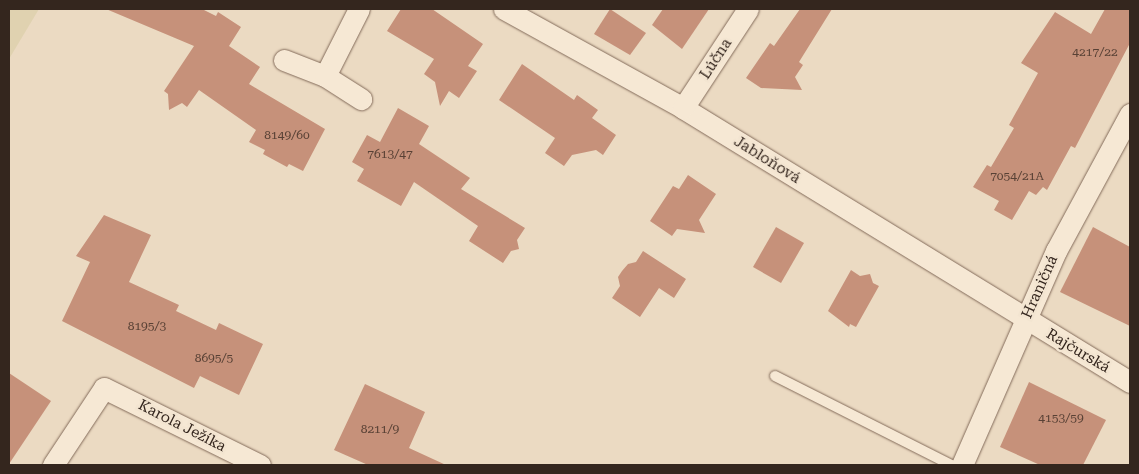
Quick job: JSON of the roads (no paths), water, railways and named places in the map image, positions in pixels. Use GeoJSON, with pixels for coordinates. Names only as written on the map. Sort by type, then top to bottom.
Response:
{"type":"FeatureCollection","features":[{"type":"Feature","properties":{"kind":"street"},"geometry":{"type":"LineString","coordinates":[[325,76],[359,9]]}},
{"type":"Feature","properties":{"kind":"street","name":"Jabloňová"},"geometry":{"type":"LineString","coordinates":[[504,9],[683,108],[1025,319]]}},
{"type":"Feature","properties":{"kind":"street","name":"Lúčna"},"geometry":{"type":"LineString","coordinates":[[683,108],[748,9]]}},
{"type":"Feature","properties":{"kind":"street"},"geometry":{"type":"LineString","coordinates":[[284,60],[325,76],[362,99]]}},
{"type":"Feature","properties":{"kind":"street","name":"Hraničná"},"geometry":{"type":"LineString","coordinates":[[962,465],[1056,251],[1130,114]]}},
{"type":"Feature","properties":{"kind":"street","name":"Rajčurská"},"geometry":{"type":"LineString","coordinates":[[1025,319],[1130,382]]}},
{"type":"Feature","properties":{"kind":"street","name":"Karola Ježíka"},"geometry":{"type":"LineString","coordinates":[[53,465],[104,388],[260,465]]}},
{"type":"Feature","properties":{"kind":"lane"},"geometry":{"type":"LineString","coordinates":[[775,376],[951,465]]}}]}
